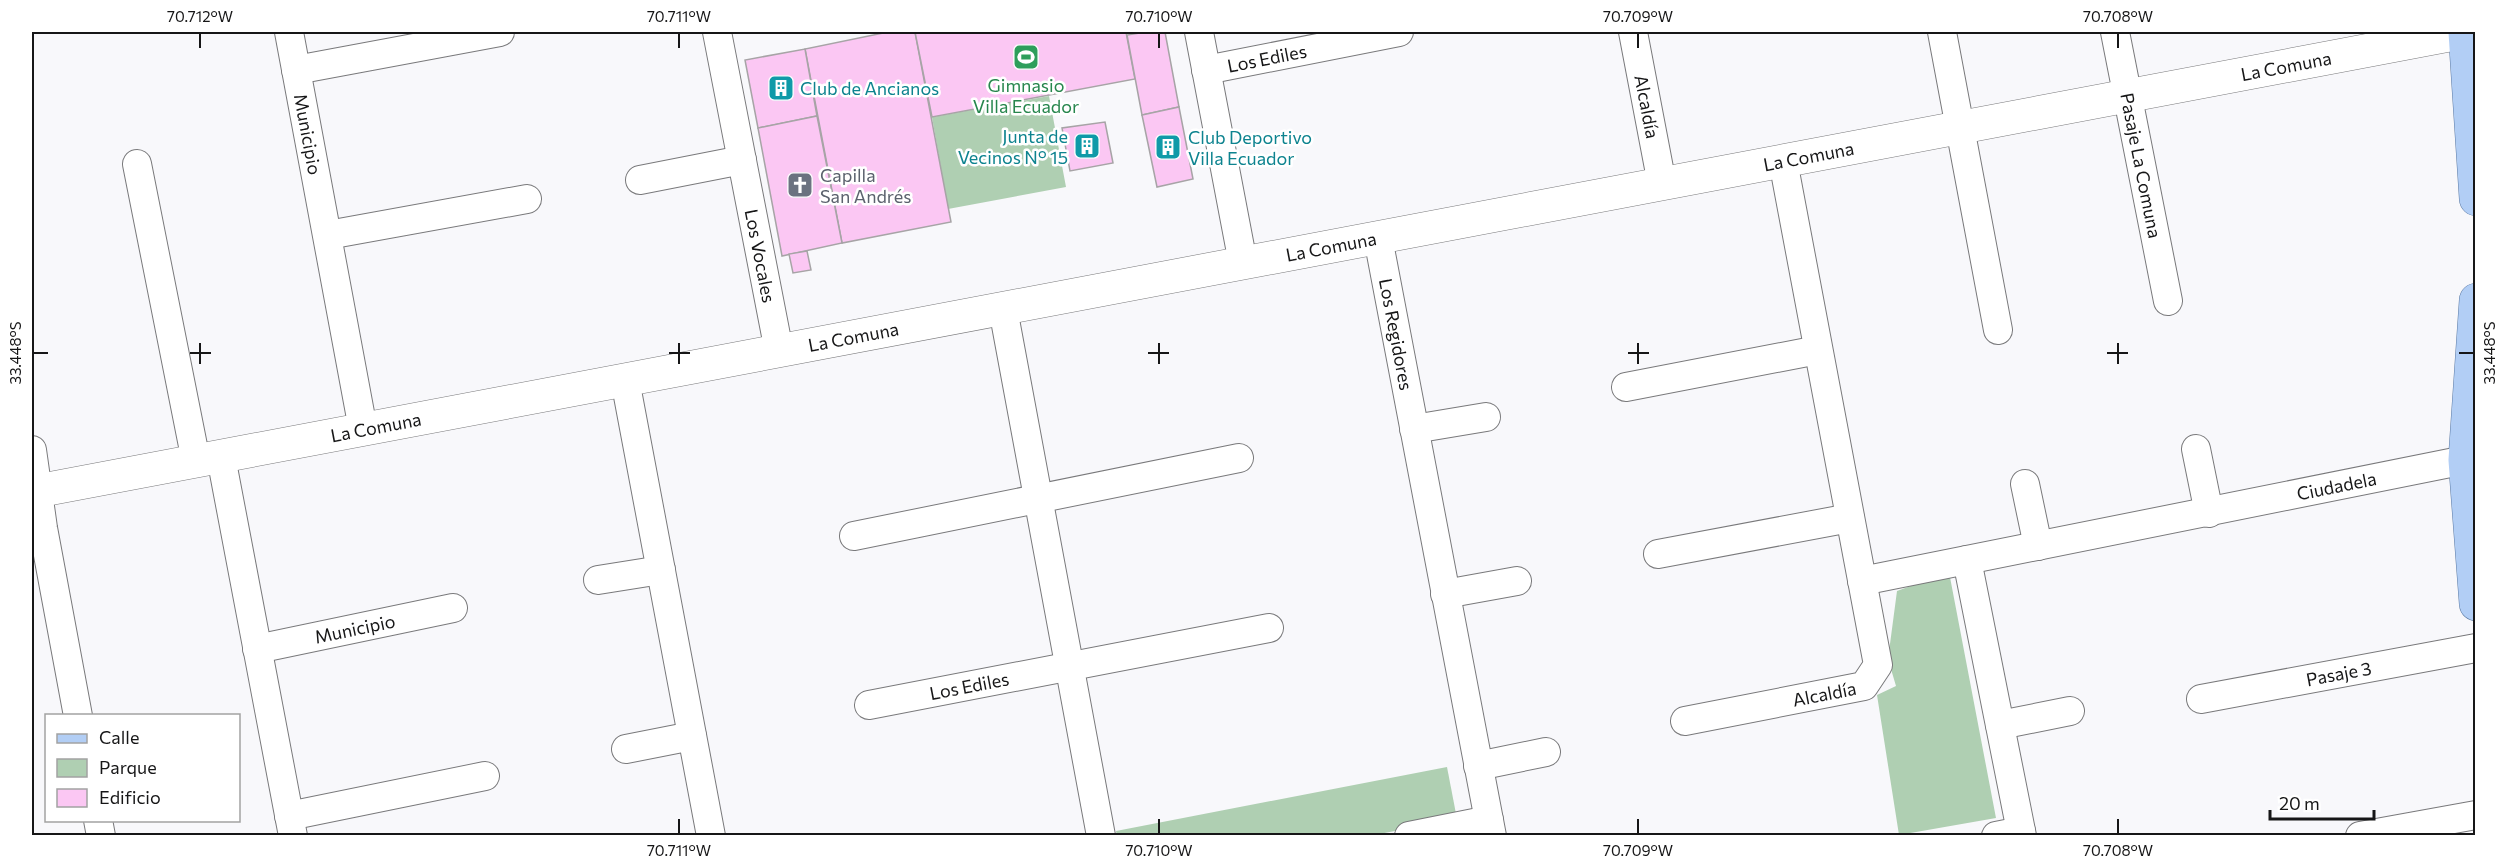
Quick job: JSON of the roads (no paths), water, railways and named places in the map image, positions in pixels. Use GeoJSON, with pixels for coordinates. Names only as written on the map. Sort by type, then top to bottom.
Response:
{"type":"FeatureCollection","features":[{"type":"Feature","properties":{"kind":"main road"},"geometry":{"type":"LineString","coordinates":[[2465,32],[2475,199]]}},
{"type":"Feature","properties":{"kind":"main road"},"geometry":{"type":"LineString","coordinates":[[2475,300],[2465,460],[2475,604]]}},
{"type":"Feature","properties":{"kind":"street","name":"Municipio"},"geometry":{"type":"LineString","coordinates":[[290,32],[363,429]]}},
{"type":"Feature","properties":{"kind":"street"},"geometry":{"type":"LineString","coordinates":[[296,70],[500,32]]}},
{"type":"Feature","properties":{"kind":"street","name":"Los Vocales"},"geometry":{"type":"LineString","coordinates":[[717,32],[779,351]]}},
{"type":"Feature","properties":{"kind":"street"},"geometry":{"type":"LineString","coordinates":[[1198,32],[1243,263]]}},
{"type":"Feature","properties":{"kind":"street","name":"Los Ediles"},"geometry":{"type":"LineString","coordinates":[[1206,70],[1399,32]]}},
{"type":"Feature","properties":{"kind":"street","name":"Alcaldía"},"geometry":{"type":"LineString","coordinates":[[1633,32],[1662,184]]}},
{"type":"Feature","properties":{"kind":"street"},"geometry":{"type":"LineString","coordinates":[[1942,32],[1998,330]]}},
{"type":"Feature","properties":{"kind":"street","name":"Pasaje La Comuna"},"geometry":{"type":"LineString","coordinates":[[2115,32],[2168,301]]}},
{"type":"Feature","properties":{"kind":"street","name":"La Comuna"},"geometry":{"type":"LineString","coordinates":[[34,492],[2465,32]]}},
{"type":"Feature","properties":{"kind":"street"},"geometry":{"type":"LineString","coordinates":[[640,180],[742,160]]}},
{"type":"Feature","properties":{"kind":"street","name":"Alcaldía"},"geometry":{"type":"LineString","coordinates":[[1685,722],[1864,686],[1878,665],[1783,161]]}},
{"type":"Feature","properties":{"kind":"street"},"geometry":{"type":"LineString","coordinates":[[137,165],[208,459],[257,649],[291,826],[485,776]]}},
{"type":"Feature","properties":{"kind":"street"},"geometry":{"type":"LineString","coordinates":[[328,235],[527,199]]}},
{"type":"Feature","properties":{"kind":"street","name":"Los Regidores"},"geometry":{"type":"LineString","coordinates":[[1378,238],[1490,828]]}},
{"type":"Feature","properties":{"kind":"street"},"geometry":{"type":"LineString","coordinates":[[1004,309],[1101,836]]}},
{"type":"Feature","properties":{"kind":"street"},"geometry":{"type":"LineString","coordinates":[[1626,387],[1818,350]]}},
{"type":"Feature","properties":{"kind":"street"},"geometry":{"type":"LineString","coordinates":[[625,380],[711,836]]}},
{"type":"Feature","properties":{"kind":"street"},"geometry":{"type":"LineString","coordinates":[[1414,429],[1486,417]]}},
{"type":"Feature","properties":{"kind":"street"},"geometry":{"type":"LineString","coordinates":[[2196,449],[2209,513]]}},
{"type":"Feature","properties":{"kind":"street"},"geometry":{"type":"LineString","coordinates":[[32,450],[34,492],[78,714]]}},
{"type":"Feature","properties":{"kind":"street"},"geometry":{"type":"LineString","coordinates":[[854,536],[1239,458]]}},
{"type":"Feature","properties":{"kind":"street","name":"Ciudadela"},"geometry":{"type":"LineString","coordinates":[[1862,581],[2465,460]]}},
{"type":"Feature","properties":{"kind":"street"},"geometry":{"type":"LineString","coordinates":[[2025,484],[2038,546]]}},
{"type":"Feature","properties":{"kind":"street"},"geometry":{"type":"LineString","coordinates":[[1658,554],[1850,518]]}},
{"type":"Feature","properties":{"kind":"street"},"geometry":{"type":"LineString","coordinates":[[1968,560],[2000,725],[2013,834]]}},
{"type":"Feature","properties":{"kind":"street"},"geometry":{"type":"LineString","coordinates":[[598,580],[661,570]]}},
{"type":"Feature","properties":{"kind":"street"},"geometry":{"type":"LineString","coordinates":[[1445,594],[1517,581]]}},
{"type":"Feature","properties":{"kind":"street","name":"Municipio"},"geometry":{"type":"LineString","coordinates":[[257,649],[453,608]]}},
{"type":"Feature","properties":{"kind":"street","name":"Los Ediles"},"geometry":{"type":"LineString","coordinates":[[869,705],[1269,628]]}},
{"type":"Feature","properties":{"kind":"street","name":"Pasaje 3"},"geometry":{"type":"LineString","coordinates":[[2201,699],[2475,648]]}},
{"type":"Feature","properties":{"kind":"street"},"geometry":{"type":"LineString","coordinates":[[2000,725],[2070,711]]}},
{"type":"Feature","properties":{"kind":"street"},"geometry":{"type":"LineString","coordinates":[[626,749],[692,736]]}},
{"type":"Feature","properties":{"kind":"street"},"geometry":{"type":"LineString","coordinates":[[1478,766],[1546,752]]}},
{"type":"Feature","properties":{"kind":"street"},"geometry":{"type":"LineString","coordinates":[[2360,836],[2475,815]]}},
{"type":"Feature","properties":{"kind":"street"},"geometry":{"type":"LineString","coordinates":[[1408,836],[1490,828]]}},
{"type":"Feature","properties":{"kind":"place","name":"Gimnasio Villa Ecuador"},"geometry":{"type":"Point","coordinates":[1026,57]}},
{"type":"Feature","properties":{"kind":"place","name":"Club de Ancianos"},"geometry":{"type":"Point","coordinates":[781,88]}},
{"type":"Feature","properties":{"kind":"place","name":"Junta de Vecinos N° 15"},"geometry":{"type":"Point","coordinates":[1087,146]}},
{"type":"Feature","properties":{"kind":"place","name":"Club Deportivo Villa Ecuador"},"geometry":{"type":"Point","coordinates":[1168,147]}},
{"type":"Feature","properties":{"kind":"place","name":"Capilla San Andrés"},"geometry":{"type":"Point","coordinates":[800,185]}}]}
